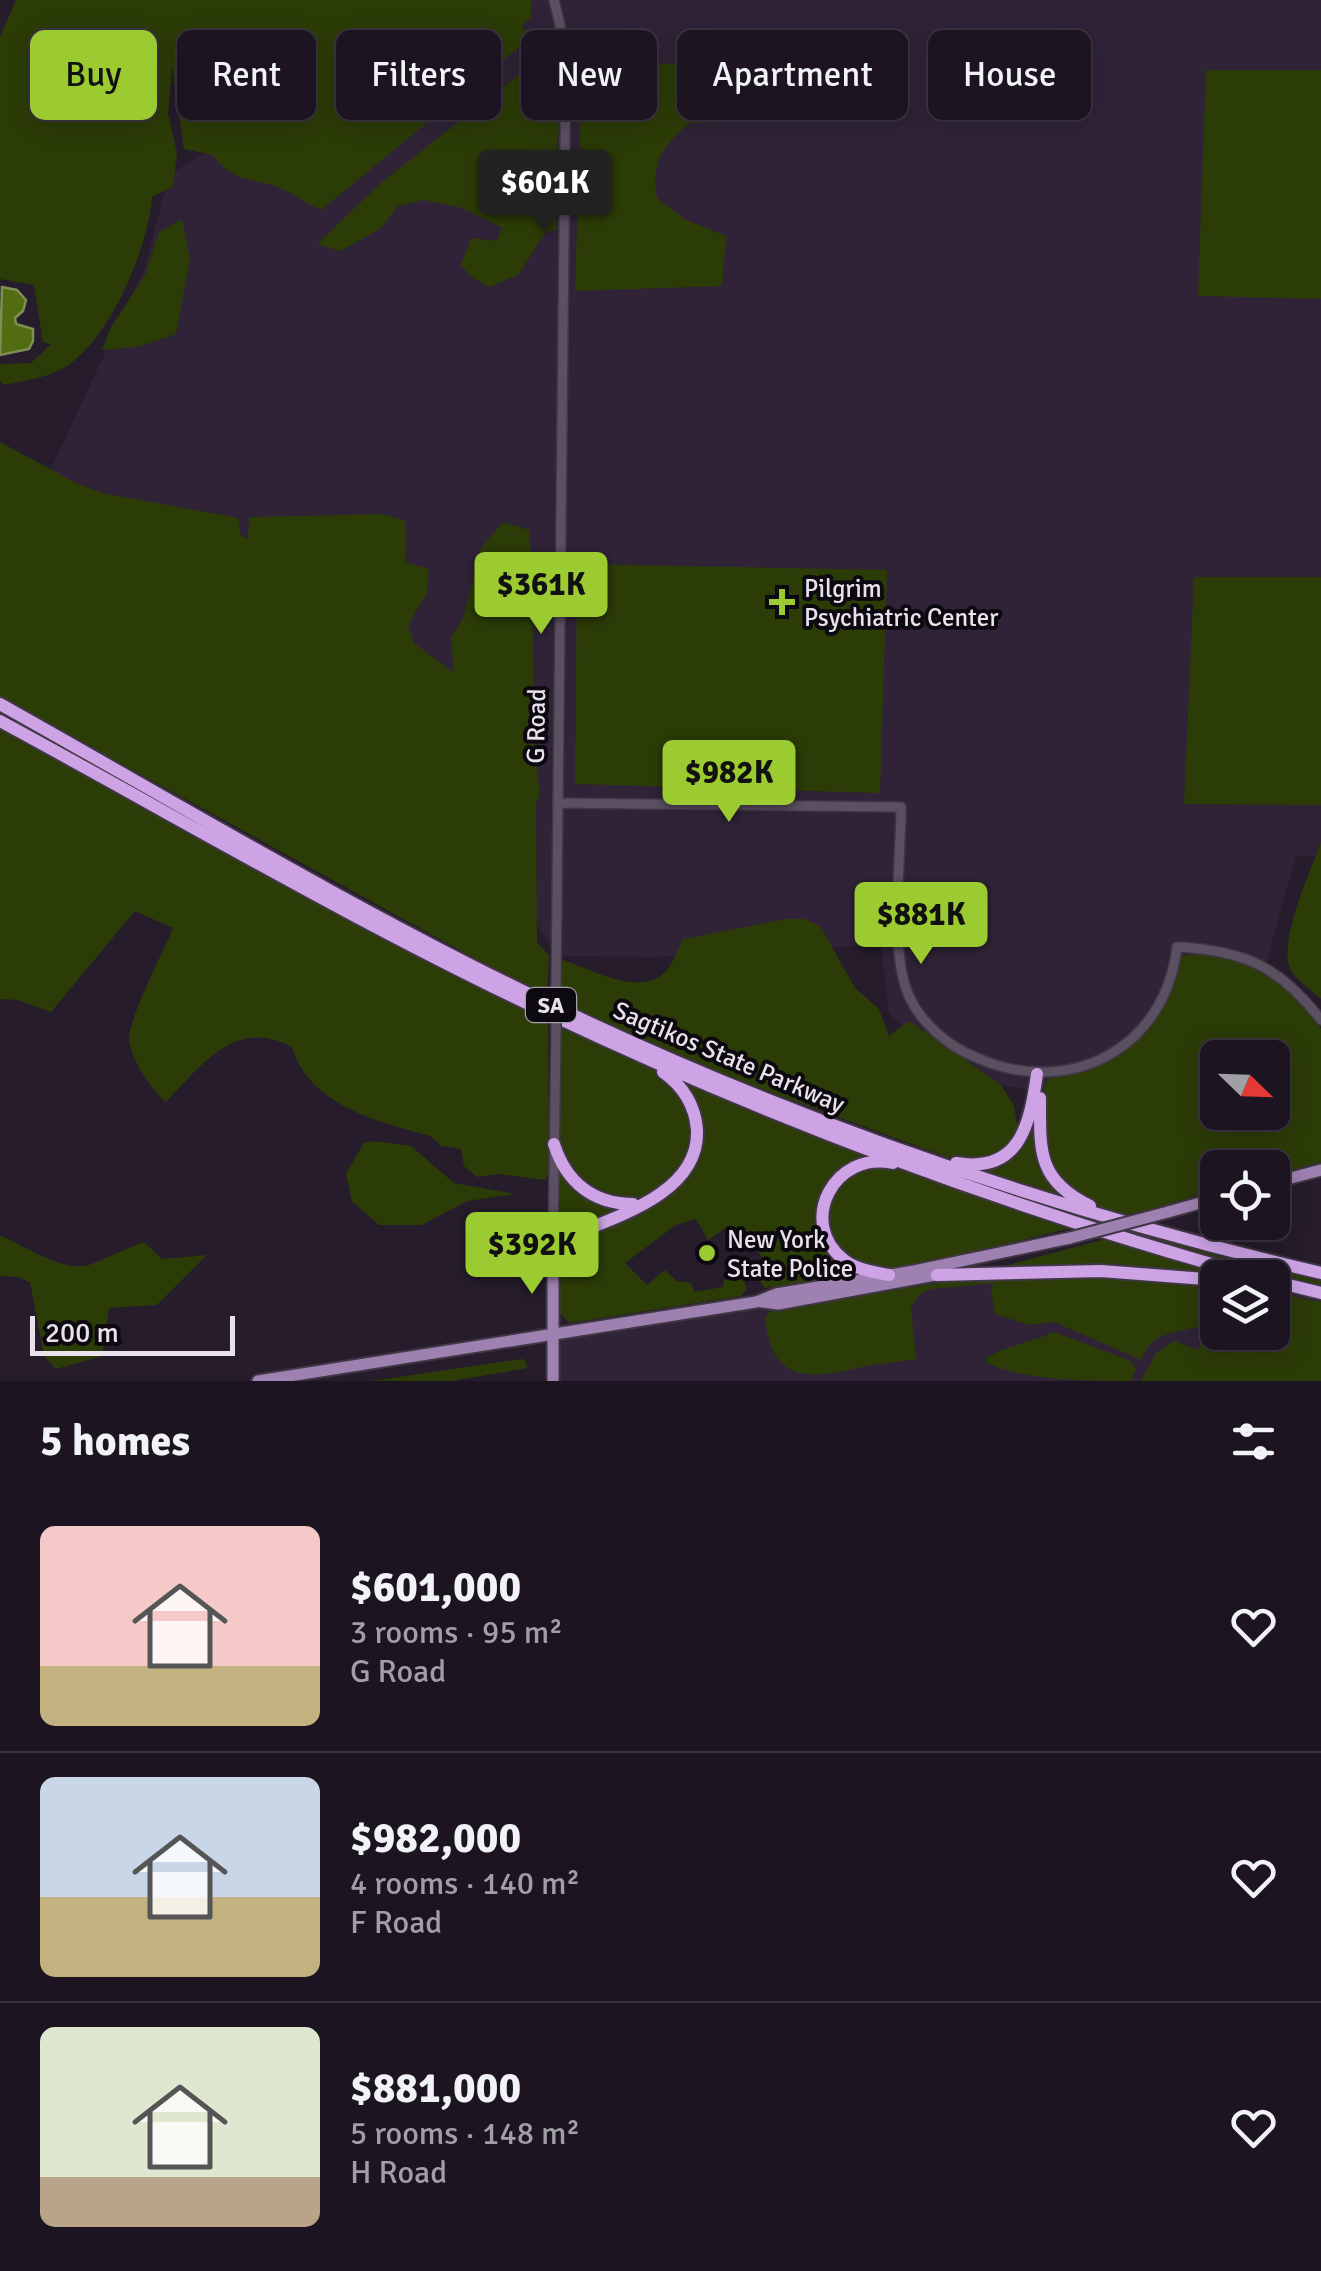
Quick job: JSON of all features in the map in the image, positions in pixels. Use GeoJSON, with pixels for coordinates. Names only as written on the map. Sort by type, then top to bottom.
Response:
{"type":"FeatureCollection","features":[{"type":"Feature","properties":{"kind":"highway","name":"Sagtikos State Parkway"},"geometry":{"type":"LineString","coordinates":[[0,704],[372,914],[488,974],[669,1058],[866,1138],[1018,1190],[1138,1226],[1321,1273]]}},
{"type":"Feature","properties":{"kind":"highway","name":"Sagtikos State Parkway"},"geometry":{"type":"LineString","coordinates":[[0,721],[450,965],[636,1054],[793,1120],[949,1177],[1200,1260]]}},
{"type":"Feature","properties":{"kind":"highway"},"geometry":{"type":"LineString","coordinates":[[553,1243],[665,1192],[684,1174],[696,1146],[693,1109],[682,1088],[636,1054]]}},
{"type":"Feature","properties":{"kind":"highway"},"geometry":{"type":"LineString","coordinates":[[866,1138],[956,1163],[992,1162],[1013,1148],[1027,1128],[1038,1074]]}},
{"type":"Feature","properties":{"kind":"highway"},"geometry":{"type":"LineString","coordinates":[[1038,1074],[1046,1170],[1074,1198],[1138,1226]]}},
{"type":"Feature","properties":{"kind":"highway"},"geometry":{"type":"LineString","coordinates":[[554,1144],[562,1166],[584,1190],[612,1203],[640,1204]]}},
{"type":"Feature","properties":{"kind":"highway"},"geometry":{"type":"LineString","coordinates":[[889,1275],[852,1265],[832,1245],[823,1214],[834,1183],[851,1168],[871,1161],[949,1177]]}},
{"type":"Feature","properties":{"kind":"highway"},"geometry":{"type":"LineString","coordinates":[[938,1275],[1102,1271],[1200,1279]]}},
{"type":"Feature","properties":{"kind":"highway"},"geometry":{"type":"LineString","coordinates":[[1290,1286],[1321,1295]]}},
{"type":"Feature","properties":{"kind":"highway"},"geometry":{"type":"LineString","coordinates":[[1290,1291],[1321,1295]]}},
{"type":"Feature","properties":{"kind":"main road"},"geometry":{"type":"LineString","coordinates":[[1290,1178],[1321,1170]]}},
{"type":"Feature","properties":{"kind":"main road"},"geometry":{"type":"LineString","coordinates":[[258,1381],[756,1302],[776,1294],[1070,1238],[1200,1203]]}},
{"type":"Feature","properties":{"kind":"main road"},"geometry":{"type":"LineString","coordinates":[[756,1302],[778,1304],[938,1275],[1032,1252],[1070,1238]]}},
{"type":"Feature","properties":{"kind":"main road","name":"G Road"},"geometry":{"type":"LineString","coordinates":[[553,1243],[553,1381]]}},
{"type":"Feature","properties":{"kind":"street","name":"G Road"},"geometry":{"type":"LineString","coordinates":[[553,1243],[566,50],[554,0]]}},
{"type":"Feature","properties":{"kind":"street"},"geometry":{"type":"LineString","coordinates":[[558,804],[901,807],[899,945],[910,1000],[930,1026],[957,1048],[1000,1067],[1056,1074],[1093,1062],[1141,1032],[1170,988],[1177,947],[1238,954],[1265,967],[1286,981],[1321,1020]]}},
{"type":"Feature","properties":{"kind":"shaded area"},"geometry":{"type":"Polygon","coordinates":[[[16,0],[531,0],[531,18],[521,26],[526,30],[521,30],[521,46],[501,62],[501,30],[336,30],[336,120],[431,120],[321,210],[283,189],[235,175],[213,155],[184,149],[180,120],[316,120],[316,30],[177,30],[177,101],[172,66],[168,114],[177,153],[173,187],[152,197],[144,240],[126,287],[101,331],[71,363],[47,375],[4,385],[0,381],[0,364],[31,363],[51,344],[43,342],[34,285],[0,279],[0,36],[16,0]]]}},
{"type":"Feature","properties":{"kind":"shaded area","name":"Pilgrim Psychiatric Center"},"geometry":{"type":"Polygon","coordinates":[[[441,0],[1321,0],[1321,856],[1296,856],[1265,967],[1054,1094],[987,1083],[929,1050],[889,1013],[881,945],[653,957],[557,956],[480,835],[45,482],[145,267],[169,175],[254,120],[316,120],[316,80],[336,68],[336,120],[501,120],[501,30],[394,30],[441,0]]]}},
{"type":"Feature","properties":{"kind":"shaded area"},"geometry":{"type":"Polygon","coordinates":[[[677,63],[677,120],[730,120],[690,123],[661,156],[655,186],[657,198],[684,219],[726,236],[722,286],[575,291],[580,120],[657,120],[657,64],[677,63]]]}},
{"type":"Feature","properties":{"kind":"shaded area"},"geometry":{"type":"Polygon","coordinates":[[[1206,70],[1321,70],[1321,299],[1198,296],[1206,70]]]}},
{"type":"Feature","properties":{"kind":"shaded area"},"geometry":{"type":"Polygon","coordinates":[[[521,73],[521,120],[559,120],[556,230],[546,232],[518,275],[489,287],[470,276],[461,265],[471,238],[497,241],[502,228],[462,208],[424,200],[398,206],[380,229],[340,251],[317,244],[382,182],[461,120],[501,120],[501,89],[521,73]]]}},
{"type":"Feature","properties":{"kind":"shaded area"},"geometry":{"type":"Polygon","coordinates":[[[182,219],[190,258],[176,334],[137,347],[102,350],[111,327],[145,275],[159,232],[182,219]]]}},
{"type":"Feature","properties":{"kind":"shaded area"},"geometry":{"type":"Polygon","coordinates":[[[2,287],[17,290],[26,300],[23,311],[15,318],[16,324],[33,329],[33,341],[29,349],[0,355],[2,287]]]}},
{"type":"Feature","properties":{"kind":"shaded area"},"geometry":{"type":"Polygon","coordinates":[[[0,442],[102,493],[238,518],[241,536],[248,539],[249,517],[383,514],[406,521],[405,562],[429,569],[427,593],[408,625],[414,643],[454,673],[451,638],[463,618],[481,548],[503,522],[529,530],[534,727],[540,793],[536,803],[537,943],[549,955],[547,998],[0,697],[0,442]]]}},
{"type":"Feature","properties":{"kind":"shaded area"},"geometry":{"type":"Polygon","coordinates":[[[577,564],[887,570],[880,793],[575,784],[577,564]]]}},
{"type":"Feature","properties":{"kind":"shaded area"},"geometry":{"type":"Polygon","coordinates":[[[1194,577],[1321,577],[1321,805],[1184,804],[1194,577]]]}},
{"type":"Feature","properties":{"kind":"shaded area"},"geometry":{"type":"Polygon","coordinates":[[[0,729],[527,1008],[526,1011],[548,1019],[549,1174],[545,1180],[498,1174],[477,1177],[464,1166],[461,1149],[441,1146],[430,1136],[368,1117],[329,1097],[301,1067],[292,1047],[272,1039],[237,1041],[221,1049],[166,1102],[143,1074],[129,1041],[140,1003],[173,928],[135,911],[51,1012],[18,1000],[0,999],[0,729]]]}},
{"type":"Feature","properties":{"kind":"shaded area"},"geometry":{"type":"Polygon","coordinates":[[[1321,842],[1321,999],[1292,972],[1288,945],[1296,908],[1321,842]]]}},
{"type":"Feature","properties":{"kind":"shaded area"},"geometry":{"type":"Polygon","coordinates":[[[805,919],[821,927],[855,988],[879,1009],[889,1036],[909,1021],[1001,1085],[1014,1106],[1019,1137],[1002,1152],[986,1159],[947,1157],[743,1082],[560,1003],[561,959],[614,979],[654,980],[673,961],[683,939],[805,919]]]}},
{"type":"Feature","properties":{"kind":"shaded area"},"geometry":{"type":"Polygon","coordinates":[[[1206,952],[1243,961],[1279,980],[1307,1007],[1321,1029],[1321,1162],[1290,1170],[1290,1150],[1200,1150],[1200,1194],[1142,1211],[1107,1211],[1079,1198],[1057,1177],[1050,1164],[1043,1135],[1044,1087],[1055,1076],[1104,1059],[1130,1045],[1160,1013],[1182,956],[1206,952]]]}},
{"type":"Feature","properties":{"kind":"shaded area"},"geometry":{"type":"Polygon","coordinates":[[[560,1023],[656,1071],[680,1092],[691,1118],[690,1143],[681,1166],[665,1184],[644,1196],[621,1199],[596,1192],[562,1160],[557,1130],[560,1023]]]}},
{"type":"Feature","properties":{"kind":"shaded area"},"geometry":{"type":"Polygon","coordinates":[[[679,1079],[878,1156],[850,1165],[833,1178],[818,1225],[866,1274],[765,1288],[757,1270],[766,1263],[756,1249],[738,1238],[731,1239],[724,1229],[708,1240],[696,1219],[676,1225],[625,1263],[647,1285],[665,1270],[677,1281],[691,1283],[694,1292],[723,1287],[724,1280],[742,1276],[747,1289],[741,1296],[570,1323],[558,1312],[561,1244],[673,1190],[699,1145],[679,1079]]]}},
{"type":"Feature","properties":{"kind":"shaded area"},"geometry":{"type":"Polygon","coordinates":[[[1036,1105],[1039,1158],[1049,1179],[1069,1201],[967,1169],[1004,1153],[1021,1140],[1033,1120],[1036,1105]]]}},
{"type":"Feature","properties":{"kind":"shaded area"},"geometry":{"type":"Polygon","coordinates":[[[364,1143],[411,1146],[454,1183],[516,1194],[467,1201],[422,1225],[379,1225],[352,1201],[346,1173],[364,1143]]]}},
{"type":"Feature","properties":{"kind":"shaded area"},"geometry":{"type":"Polygon","coordinates":[[[868,1165],[891,1166],[1200,1264],[1200,1277],[989,1270],[1105,1239],[1075,1227],[903,1269],[859,1264],[841,1252],[829,1234],[826,1213],[832,1191],[846,1175],[868,1165]]]}},
{"type":"Feature","properties":{"kind":"shaded area"},"geometry":{"type":"Polygon","coordinates":[[[558,1167],[619,1209],[557,1236],[558,1167]]]}},
{"type":"Feature","properties":{"kind":"shaded area"},"geometry":{"type":"Polygon","coordinates":[[[1138,1232],[1249,1260],[1212,1260],[1133,1235],[1138,1232]]]}},
{"type":"Feature","properties":{"kind":"shaded area"},"geometry":{"type":"Polygon","coordinates":[[[0,1235],[74,1266],[88,1265],[144,1242],[162,1259],[207,1255],[157,1305],[109,1308],[102,1356],[56,1369],[44,1356],[30,1282],[0,1276],[0,1235]]]}},
{"type":"Feature","properties":{"kind":"shaded area"},"geometry":{"type":"Polygon","coordinates":[[[1290,1270],[1321,1278],[1321,1289],[1290,1281],[1290,1270]]]}},
{"type":"Feature","properties":{"kind":"shaded area"},"geometry":{"type":"Polygon","coordinates":[[[1085,1272],[1200,1324],[1200,1350],[1290,1350],[1290,1292],[1321,1298],[1321,1381],[554,1381],[553,1336],[878,1283],[1085,1272]]]}},
{"type":"Feature","properties":{"kind":"shaded area"},"geometry":{"type":"Polygon","coordinates":[[[1071,1274],[1200,1283],[1200,1326],[1158,1339],[1141,1360],[1055,1322],[1029,1325],[995,1314],[991,1290],[994,1283],[931,1289],[920,1294],[911,1307],[916,1359],[807,1374],[783,1364],[769,1337],[765,1316],[773,1309],[951,1281],[1071,1274]]]}},
{"type":"Feature","properties":{"kind":"shaded area"},"geometry":{"type":"Polygon","coordinates":[[[1290,1296],[1321,1302],[1321,1381],[1141,1381],[1156,1353],[1173,1341],[1199,1350],[1200,1342],[1200,1350],[1290,1350],[1290,1296]]]}},
{"type":"Feature","properties":{"kind":"shaded area"},"geometry":{"type":"Polygon","coordinates":[[[1054,1332],[1131,1361],[1136,1369],[1131,1381],[1032,1376],[984,1360],[1054,1332]]]}},
{"type":"Feature","properties":{"kind":"shaded area"},"geometry":{"type":"Polygon","coordinates":[[[521,1359],[527,1368],[452,1381],[372,1381],[521,1359]]]}},
{"type":"Feature","properties":{"kind":"place","name":"Pilgrim Psychiatric Center"},"geometry":{"type":"Point","coordinates":[782,602]}},
{"type":"Feature","properties":{"kind":"place","name":"New York State Police"},"geometry":{"type":"Point","coordinates":[707,1253]}}]}
